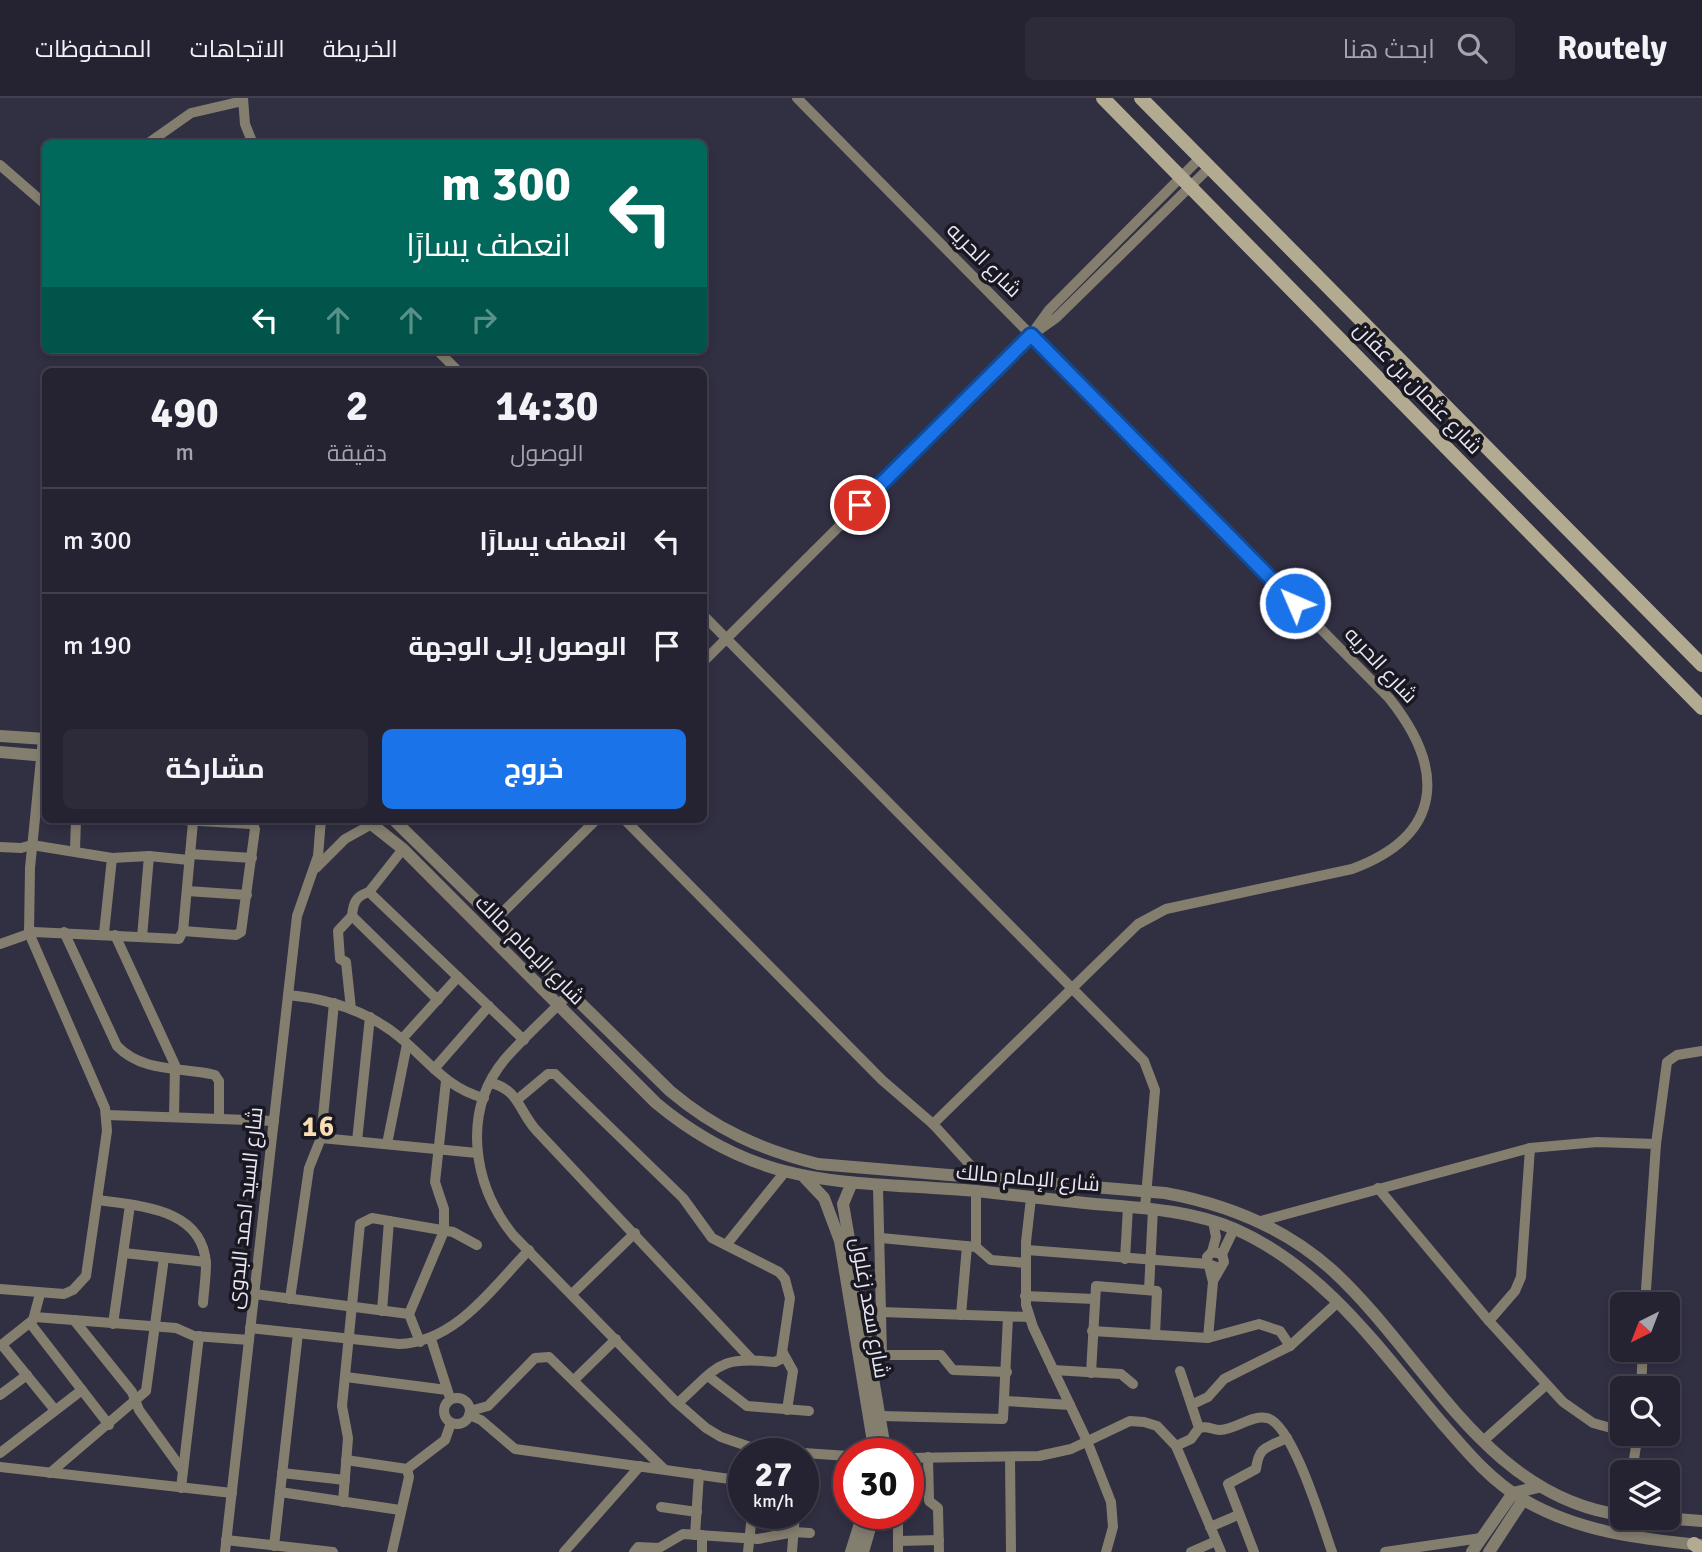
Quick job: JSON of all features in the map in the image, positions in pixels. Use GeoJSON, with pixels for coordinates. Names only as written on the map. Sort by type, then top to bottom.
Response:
{"type":"FeatureCollection","features":[{"type":"Feature","properties":{"kind":"main road","name":"شارع عثمان بن عفان"},"geometry":{"type":"LineString","coordinates":[[1104,98],[1702,708]]}},
{"type":"Feature","properties":{"kind":"main road","name":"شارع عثمان بن عفان"},"geometry":{"type":"LineString","coordinates":[[1141,98],[1702,666]]}},
{"type":"Feature","properties":{"kind":"street","name":"شارع الحريه"},"geometry":{"type":"LineString","coordinates":[[797,98],[1389,698],[1422,746],[1428,774],[1427,796],[1421,813],[1393,849],[1374,861],[1352,869],[1153,914],[1138,924],[933,1124]]}},
{"type":"Feature","properties":{"kind":"street"},"geometry":{"type":"LineString","coordinates":[[153,140],[191,113],[243,100],[245,124],[251,140]]}},
{"type":"Feature","properties":{"kind":"street"},"geometry":{"type":"LineString","coordinates":[[707,658],[1031,335],[1049,310],[1205,163]]}},
{"type":"Feature","properties":{"kind":"street"},"geometry":{"type":"LineString","coordinates":[[0,165],[42,202]]}},
{"type":"Feature","properties":{"kind":"street"},"geometry":{"type":"LineString","coordinates":[[441,354],[455,368]]}},
{"type":"Feature","properties":{"kind":"street"},"geometry":{"type":"LineString","coordinates":[[707,619],[1143,1061],[1152,1075],[1156,1107],[1146,1192],[1149,1209],[1149,1290]]}},
{"type":"Feature","properties":{"kind":"street"},"geometry":{"type":"LineString","coordinates":[[0,736],[42,739]]}},
{"type":"Feature","properties":{"kind":"street"},"geometry":{"type":"LineString","coordinates":[[0,752],[42,755]]}},
{"type":"Feature","properties":{"kind":"street"},"geometry":{"type":"LineString","coordinates":[[0,1289],[64,1294],[80,1284],[86,1276],[107,1115],[29,933],[32,845],[42,763]]}},
{"type":"Feature","properties":{"kind":"street"},"geometry":{"type":"LineString","coordinates":[[75,850],[76,823]]}},
{"type":"Feature","properties":{"kind":"street"},"geometry":{"type":"LineString","coordinates":[[0,944],[29,933],[64,932],[176,940],[183,931],[193,823]]}},
{"type":"Feature","properties":{"kind":"street"},"geometry":{"type":"LineString","coordinates":[[183,931],[238,934],[252,858],[255,830],[252,823]]}},
{"type":"Feature","properties":{"kind":"street","name":"شارع السيد احمد البدوى"},"geometry":{"type":"LineString","coordinates":[[225,1552],[297,916],[313,871],[321,823]]}},
{"type":"Feature","properties":{"kind":"street","name":"شارع السيد احمد البدوى"},"geometry":{"type":"LineString","coordinates":[[313,871],[365,823]]}},
{"type":"Feature","properties":{"kind":"street","name":"شارع الإمام مالك"},"geometry":{"type":"LineString","coordinates":[[370,823],[403,849],[558,1006],[682,1124],[725,1150],[784,1173],[805,1178],[851,1185],[976,1191],[1149,1209],[1213,1221],[1234,1229],[1290,1260],[1338,1302],[1476,1462],[1518,1497],[1569,1522],[1613,1533],[1699,1546]]}},
{"type":"Feature","properties":{"kind":"street","name":"شارع الإمام مالك"},"geometry":{"type":"LineString","coordinates":[[397,823],[685,1105],[719,1128],[755,1146],[818,1164],[1146,1192],[1203,1201],[1257,1222],[1314,1255],[1347,1285],[1483,1441],[1515,1472],[1575,1505],[1610,1511]]}},
{"type":"Feature","properties":{"kind":"street"},"geometry":{"type":"LineString","coordinates":[[496,919],[593,823]]}},
{"type":"Feature","properties":{"kind":"street"},"geometry":{"type":"LineString","coordinates":[[628,823],[882,1080],[933,1124],[982,1178]]}},
{"type":"Feature","properties":{"kind":"street"},"geometry":{"type":"LineString","coordinates":[[0,846],[21,848],[32,845],[111,858],[252,858]]}},
{"type":"Feature","properties":{"kind":"street"},"geometry":{"type":"LineString","coordinates":[[351,1009],[346,962],[340,959],[338,931],[352,916],[353,904],[362,894],[369,892],[403,849]]}},
{"type":"Feature","properties":{"kind":"street"},"geometry":{"type":"LineString","coordinates":[[142,937],[149,856]]}},
{"type":"Feature","properties":{"kind":"street"},"geometry":{"type":"LineString","coordinates":[[104,933],[111,858]]}},
{"type":"Feature","properties":{"kind":"street"},"geometry":{"type":"LineString","coordinates":[[187,891],[247,895]]}},
{"type":"Feature","properties":{"kind":"street"},"geometry":{"type":"LineString","coordinates":[[369,892],[524,1040]]}},
{"type":"Feature","properties":{"kind":"street"},"geometry":{"type":"LineString","coordinates":[[352,916],[438,1000]]}},
{"type":"Feature","properties":{"kind":"street"},"geometry":{"type":"LineString","coordinates":[[64,932],[117,1046],[138,1062],[217,1076],[219,1119]]}},
{"type":"Feature","properties":{"kind":"street"},"geometry":{"type":"LineString","coordinates":[[115,935],[176,1069],[174,1117]]}},
{"type":"Feature","properties":{"kind":"street"},"geometry":{"type":"LineString","coordinates":[[387,1144],[404,1041],[458,977]]}},
{"type":"Feature","properties":{"kind":"street"},"geometry":{"type":"LineString","coordinates":[[570,993],[505,1060],[491,1083],[484,1098],[478,1125],[477,1153],[482,1179],[493,1207],[513,1235],[678,1403],[728,1439]]}},
{"type":"Feature","properties":{"kind":"street"},"geometry":{"type":"LineString","coordinates":[[288,995],[334,1003],[370,1017],[404,1041],[446,1081],[464,1092],[484,1098]]}},
{"type":"Feature","properties":{"kind":"street"},"geometry":{"type":"LineString","coordinates":[[290,1299],[309,1168],[321,1138],[334,1003]]}},
{"type":"Feature","properties":{"kind":"street"},"geometry":{"type":"LineString","coordinates":[[434,1069],[489,1006]]}},
{"type":"Feature","properties":{"kind":"street"},"geometry":{"type":"LineString","coordinates":[[357,1141],[370,1017]]}},
{"type":"Feature","properties":{"kind":"street"},"geometry":{"type":"LineString","coordinates":[[1647,1292],[1656,1144],[1667,1062],[1677,1055],[1702,1051]]}},
{"type":"Feature","properties":{"kind":"street"},"geometry":{"type":"LineString","coordinates":[[518,1099],[548,1074],[555,1074],[683,1198],[707,1232],[726,1245],[771,1266],[785,1279],[790,1298],[783,1353],[775,1362],[733,1359],[708,1376],[678,1403]]}},
{"type":"Feature","properties":{"kind":"street"},"geometry":{"type":"LineString","coordinates":[[420,1342],[410,1314],[444,1231],[444,1209],[435,1182],[446,1081]]}},
{"type":"Feature","properties":{"kind":"street"},"geometry":{"type":"LineString","coordinates":[[491,1083],[501,1086],[518,1099],[536,1130],[751,1359]]}},
{"type":"Feature","properties":{"kind":"street"},"geometry":{"type":"LineString","coordinates":[[107,1115],[274,1121]]}},
{"type":"Feature","properties":{"kind":"street"},"geometry":{"type":"LineString","coordinates":[[321,1138],[477,1153]]}},
{"type":"Feature","properties":{"kind":"street"},"geometry":{"type":"LineString","coordinates":[[1257,1222],[1530,1149],[1597,1142],[1656,1144]]}},
{"type":"Feature","properties":{"kind":"street"},"geometry":{"type":"LineString","coordinates":[[1489,1321],[1515,1291],[1521,1277],[1530,1149]]}},
{"type":"Feature","properties":{"kind":"street"},"geometry":{"type":"LineString","coordinates":[[726,1245],[784,1173]]}},
{"type":"Feature","properties":{"kind":"street","name":"شارع سعد زغلول"},"geometry":{"type":"LineString","coordinates":[[805,1178],[824,1198],[840,1241],[872,1438]]}},
{"type":"Feature","properties":{"kind":"street"},"geometry":{"type":"LineString","coordinates":[[1016,1181],[1021,1191],[1016,1197]]}},
{"type":"Feature","properties":{"kind":"street","name":"شارع سعد زغلول"},"geometry":{"type":"LineString","coordinates":[[851,1185],[843,1204],[877,1355],[884,1438]]}},
{"type":"Feature","properties":{"kind":"street"},"geometry":{"type":"LineString","coordinates":[[1060,1185],[1055,1195],[1060,1200]]}},
{"type":"Feature","properties":{"kind":"street"},"geometry":{"type":"LineString","coordinates":[[878,1187],[881,1312],[877,1355],[942,1354],[953,1370],[1007,1372]]}},
{"type":"Feature","properties":{"kind":"street"},"geometry":{"type":"LineString","coordinates":[[1378,1188],[1546,1385],[1577,1414],[1593,1423],[1610,1428]]}},
{"type":"Feature","properties":{"kind":"street"},"geometry":{"type":"LineString","coordinates":[[961,1315],[976,1191]]}},
{"type":"Feature","properties":{"kind":"street"},"geometry":{"type":"LineString","coordinates":[[1031,1198],[1025,1296],[1029,1317],[1087,1441],[1113,1510],[1112,1535],[1106,1552]]}},
{"type":"Feature","properties":{"kind":"street"},"geometry":{"type":"LineString","coordinates":[[98,1200],[159,1209],[179,1219],[195,1235],[206,1262],[202,1303]]}},
{"type":"Feature","properties":{"kind":"street"},"geometry":{"type":"LineString","coordinates":[[113,1324],[131,1205]]}},
{"type":"Feature","properties":{"kind":"street"},"geometry":{"type":"LineString","coordinates":[[1125,1259],[1128,1207]]}},
{"type":"Feature","properties":{"kind":"street"},"geometry":{"type":"LineString","coordinates":[[343,1502],[348,1438],[342,1406],[360,1224],[367,1218],[389,1221],[462,1235],[477,1245]]}},
{"type":"Feature","properties":{"kind":"street"},"geometry":{"type":"LineString","coordinates":[[382,1311],[389,1221]]}},
{"type":"Feature","properties":{"kind":"street"},"geometry":{"type":"LineString","coordinates":[[1027,1250],[1212,1266],[1224,1262],[1217,1253],[1213,1221]]}},
{"type":"Feature","properties":{"kind":"street"},"geometry":{"type":"LineString","coordinates":[[1208,1338],[1213,1282],[1212,1266],[1208,1257],[1217,1253],[1234,1229]]}},
{"type":"Feature","properties":{"kind":"street"},"geometry":{"type":"LineString","coordinates":[[572,1294],[635,1233]]}},
{"type":"Feature","properties":{"kind":"street"},"geometry":{"type":"LineString","coordinates":[[881,1238],[971,1247],[992,1260],[1026,1263]]}},
{"type":"Feature","properties":{"kind":"street"},"geometry":{"type":"LineString","coordinates":[[250,1328],[399,1344],[431,1339],[456,1324],[529,1250]]}},
{"type":"Feature","properties":{"kind":"street"},"geometry":{"type":"LineString","coordinates":[[124,1253],[206,1262]]}},
{"type":"Feature","properties":{"kind":"street"},"geometry":{"type":"LineString","coordinates":[[50,1473],[137,1401],[147,1387],[164,1258]]}},
{"type":"Feature","properties":{"kind":"street"},"geometry":{"type":"LineString","coordinates":[[1091,1373],[1096,1285],[1149,1290],[1158,1294],[1155,1335]]}},
{"type":"Feature","properties":{"kind":"street"},"geometry":{"type":"LineString","coordinates":[[40,1294],[33,1320],[1,1345],[55,1410]]}},
{"type":"Feature","properties":{"kind":"street"},"geometry":{"type":"LineString","coordinates":[[254,1294],[410,1314]]}},
{"type":"Feature","properties":{"kind":"street"},"geometry":{"type":"LineString","coordinates":[[1025,1296],[1094,1299]]}},
{"type":"Feature","properties":{"kind":"street"},"geometry":{"type":"LineString","coordinates":[[1193,1404],[1208,1397],[1224,1379],[1290,1346],[1338,1302]]}},
{"type":"Feature","properties":{"kind":"street"},"geometry":{"type":"LineString","coordinates":[[881,1312],[1029,1317]]}},
{"type":"Feature","properties":{"kind":"street"},"geometry":{"type":"LineString","coordinates":[[881,1416],[1002,1420],[1005,1416],[1006,1401],[1008,1317]]}},
{"type":"Feature","properties":{"kind":"street"},"geometry":{"type":"LineString","coordinates":[[33,1320],[155,1326],[176,1328],[199,1336],[249,1340]]}},
{"type":"Feature","properties":{"kind":"street"},"geometry":{"type":"LineString","coordinates":[[33,1320],[109,1425]]}},
{"type":"Feature","properties":{"kind":"street"},"geometry":{"type":"LineString","coordinates":[[74,1320],[137,1401],[139,1410],[183,1471]]}},
{"type":"Feature","properties":{"kind":"street"},"geometry":{"type":"LineString","coordinates":[[1092,1331],[1208,1338],[1259,1324],[1280,1331],[1290,1346]]}},
{"type":"Feature","properties":{"kind":"street"},"geometry":{"type":"LineString","coordinates":[[274,1546],[298,1333]]}},
{"type":"Feature","properties":{"kind":"street"},"geometry":{"type":"LineString","coordinates":[[181,1488],[199,1336]]}},
{"type":"Feature","properties":{"kind":"street"},"geometry":{"type":"LineString","coordinates":[[431,1339],[449,1395],[443,1411],[452,1423]]}},
{"type":"Feature","properties":{"kind":"street"},"geometry":{"type":"LineString","coordinates":[[574,1380],[616,1339]]}},
{"type":"Feature","properties":{"kind":"street"},"geometry":{"type":"LineString","coordinates":[[783,1353],[793,1371],[787,1410]]}},
{"type":"Feature","properties":{"kind":"street"},"geometry":{"type":"LineString","coordinates":[[452,1423],[462,1423],[469,1413],[488,1406],[539,1357],[552,1359],[664,1469]]}},
{"type":"Feature","properties":{"kind":"street"},"geometry":{"type":"LineString","coordinates":[[1053,1370],[1121,1374],[1133,1384]]}},
{"type":"Feature","properties":{"kind":"street"},"geometry":{"type":"LineString","coordinates":[[1180,1371],[1199,1428]]}},
{"type":"Feature","properties":{"kind":"street"},"geometry":{"type":"LineString","coordinates":[[0,1395],[27,1375]]}},
{"type":"Feature","properties":{"kind":"street"},"geometry":{"type":"LineString","coordinates":[[708,1376],[742,1404],[809,1411]]}},
{"type":"Feature","properties":{"kind":"street"},"geometry":{"type":"LineString","coordinates":[[345,1377],[449,1395],[465,1401],[469,1413],[515,1449],[728,1479]]}},
{"type":"Feature","properties":{"kind":"street"},"geometry":{"type":"LineString","coordinates":[[1483,1441],[1546,1385]]}},
{"type":"Feature","properties":{"kind":"street"},"geometry":{"type":"LineString","coordinates":[[0,1453],[82,1390]]}},
{"type":"Feature","properties":{"kind":"street"},"geometry":{"type":"LineString","coordinates":[[1006,1401],[1070,1405]]}},
{"type":"Feature","properties":{"kind":"street"},"geometry":{"type":"LineString","coordinates":[[1199,1428],[1222,1430],[1255,1419],[1267,1418],[1277,1424],[1287,1438],[1332,1552]]}},
{"type":"Feature","properties":{"kind":"street"},"geometry":{"type":"LineString","coordinates":[[924,1457],[1010,1458],[1055,1454],[1117,1426],[1144,1422],[1157,1426],[1176,1446],[1221,1552]]}},
{"type":"Feature","properties":{"kind":"street"},"geometry":{"type":"LineString","coordinates":[[346,1460],[407,1469],[445,1440],[452,1423]]}},
{"type":"Feature","properties":{"kind":"street"},"geometry":{"type":"LineString","coordinates":[[1176,1446],[1191,1439],[1199,1428]]}},
{"type":"Feature","properties":{"kind":"street"},"geometry":{"type":"LineString","coordinates":[[1254,1552],[1228,1489],[1228,1483],[1256,1469],[1260,1451],[1287,1438]]}},
{"type":"Feature","properties":{"kind":"street"},"geometry":{"type":"LineString","coordinates":[[928,1457],[929,1501]]}},
{"type":"Feature","properties":{"kind":"street"},"geometry":{"type":"LineString","coordinates":[[1010,1458],[1011,1552]]}},
{"type":"Feature","properties":{"kind":"street"},"geometry":{"type":"LineString","coordinates":[[564,1552],[639,1466]]}},
{"type":"Feature","properties":{"kind":"street"},"geometry":{"type":"LineString","coordinates":[[0,1467],[232,1493]]}},
{"type":"Feature","properties":{"kind":"street"},"geometry":{"type":"LineString","coordinates":[[392,1552],[409,1477],[407,1469]]}},
{"type":"Feature","properties":{"kind":"street"},"geometry":{"type":"LineString","coordinates":[[282,1474],[345,1480]]}},
{"type":"Feature","properties":{"kind":"street"},"geometry":{"type":"LineString","coordinates":[[699,1474],[697,1512],[702,1552]]}},
{"type":"Feature","properties":{"kind":"street"},"geometry":{"type":"LineString","coordinates":[[1472,1552],[1518,1497],[1538,1487]]}},
{"type":"Feature","properties":{"kind":"street"},"geometry":{"type":"LineString","coordinates":[[280,1492],[400,1510]]}},
{"type":"Feature","properties":{"kind":"street"},"geometry":{"type":"LineString","coordinates":[[1489,1552],[1518,1497]]}},
{"type":"Feature","properties":{"kind":"street"},"geometry":{"type":"LineString","coordinates":[[924,1501],[929,1501],[938,1508],[939,1552]]}},
{"type":"Feature","properties":{"kind":"street"},"geometry":{"type":"LineString","coordinates":[[661,1507],[697,1512]]}},
{"type":"Feature","properties":{"kind":"street"},"geometry":{"type":"LineString","coordinates":[[1210,1527],[1238,1515]]}},
{"type":"Feature","properties":{"kind":"street"},"geometry":{"type":"LineString","coordinates":[[1680,1519],[1702,1521]]}},
{"type":"Feature","properties":{"kind":"street"},"geometry":{"type":"LineString","coordinates":[[748,1552],[750,1529]]}},
{"type":"Feature","properties":{"kind":"street"},"geometry":{"type":"LineString","coordinates":[[792,1552],[794,1529]]}},
{"type":"Feature","properties":{"kind":"street"},"geometry":{"type":"LineString","coordinates":[[851,1552],[858,1529]]}},
{"type":"Feature","properties":{"kind":"street"},"geometry":{"type":"LineString","coordinates":[[863,1552],[870,1529]]}},
{"type":"Feature","properties":{"kind":"street"},"geometry":{"type":"LineString","coordinates":[[898,1529],[898,1547],[939,1540]]}},
{"type":"Feature","properties":{"kind":"street"},"geometry":{"type":"LineString","coordinates":[[634,1552],[638,1547],[659,1548],[677,1535],[749,1538],[794,1532],[810,1533]]}},
{"type":"Feature","properties":{"kind":"street"},"geometry":{"type":"LineString","coordinates":[[1385,1552],[1481,1538]]}},
{"type":"Feature","properties":{"kind":"street"},"geometry":{"type":"LineString","coordinates":[[226,1540],[333,1552]]}},
{"type":"Feature","properties":{"kind":"street"},"geometry":{"type":"LineString","coordinates":[[1191,1552],[1216,1541]]}},
{"type":"Feature","properties":{"kind":"district","name":"16"},"geometry":{"type":"Point","coordinates":[319,1127]}},
{"type":"Feature","properties":{"kind":"route"},"geometry":{"type":"LineString","coordinates":[[860,505],[1031,335],[1295,603]]}}]}
